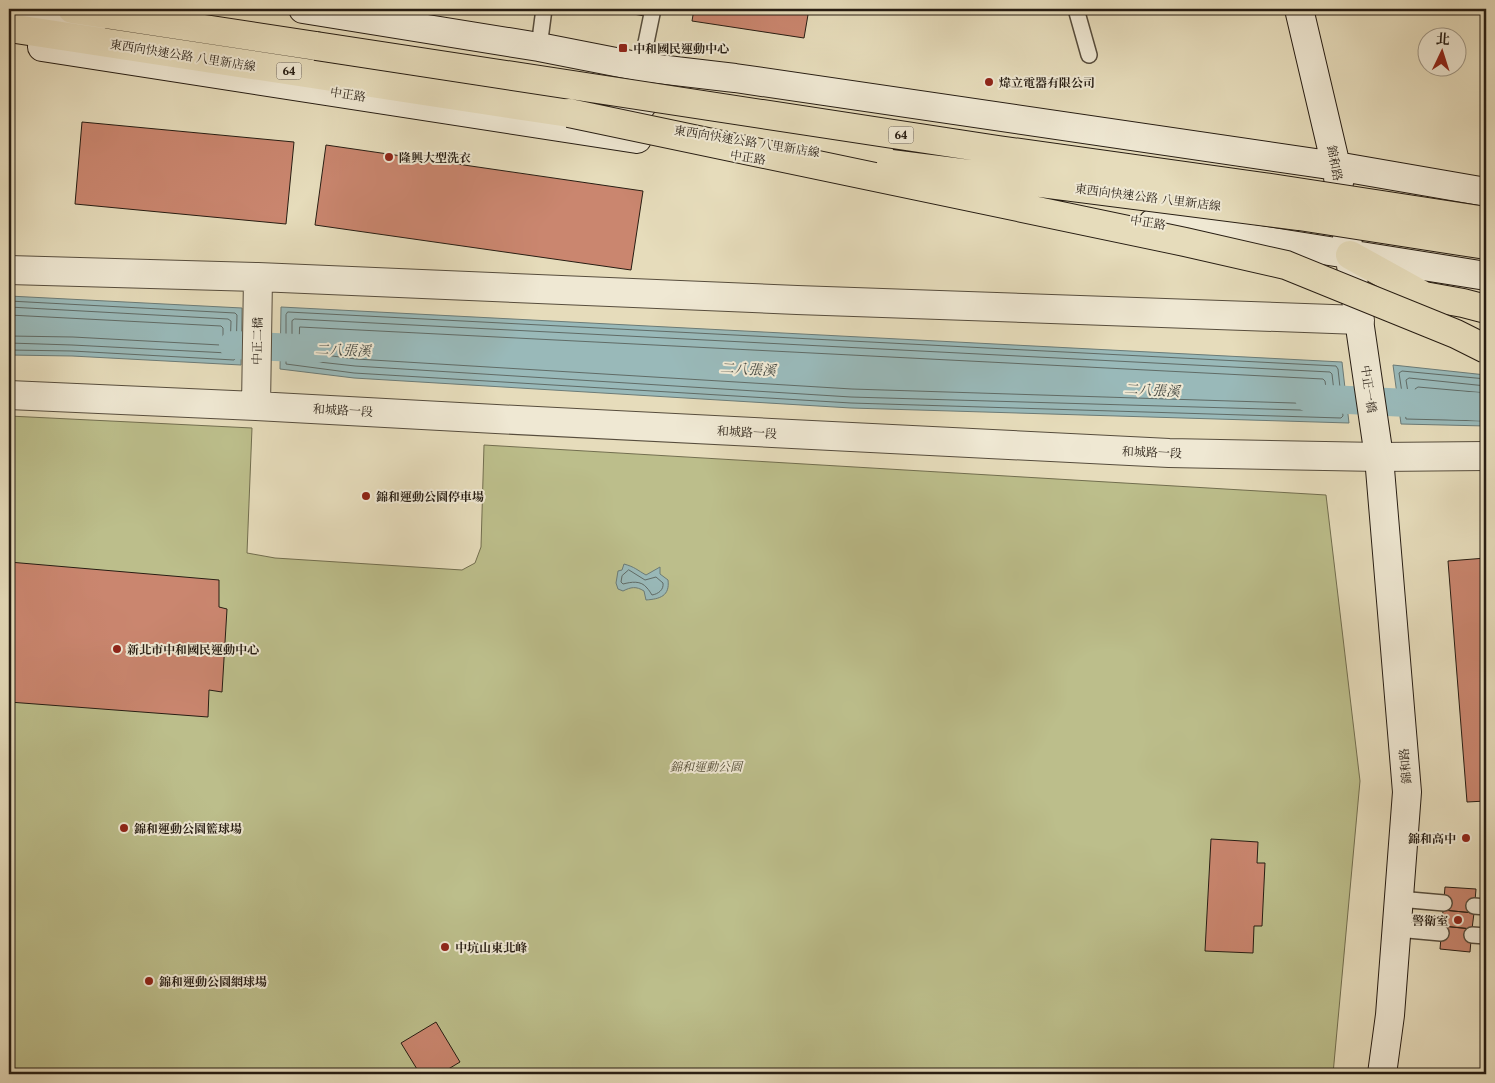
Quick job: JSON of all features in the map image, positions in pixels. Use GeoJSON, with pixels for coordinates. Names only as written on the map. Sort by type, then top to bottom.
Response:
{"type":"FeatureCollection","features":[{"type":"Feature","properties":{"kind":"highway","name":"東西向快速公路 八里新店線"},"geometry":{"type":"LineString","coordinates":[[72,9],[969,146],[1264,187],[1486,221]]}},
{"type":"Feature","properties":{"kind":"highway","name":"東西向快速公路 八里新店線"},"geometry":{"type":"LineString","coordinates":[[9,28],[561,120],[1299,216],[1486,245]]}},
{"type":"Feature","properties":{"kind":"highway"},"geometry":{"type":"LineString","coordinates":[[561,120],[1185,242],[1286,265],[1486,348]]}},
{"type":"Feature","properties":{"kind":"highway"},"geometry":{"type":"LineString","coordinates":[[1350,255],[1424,296],[1486,309]]}},
{"type":"Feature","properties":{"kind":"main road"},"geometry":{"type":"LineString","coordinates":[[26,9],[180,30],[1132,182],[1311,249]]}},
{"type":"Feature","properties":{"kind":"main road"},"geometry":{"type":"LineString","coordinates":[[303,9],[539,47],[641,67],[744,80],[1336,166],[1479,192]]}},
{"type":"Feature","properties":{"kind":"main road","name":"錦和路"},"geometry":{"type":"LineString","coordinates":[[1299,9],[1336,166],[1360,320]]}},
{"type":"Feature","properties":{"kind":"main road","name":"中正路"},"geometry":{"type":"LineString","coordinates":[[9,42],[561,120],[1311,249],[1486,276]]}},
{"type":"Feature","properties":{"kind":"main road"},"geometry":{"type":"LineString","coordinates":[[561,120],[642,105]]}},
{"type":"Feature","properties":{"kind":"main road"},"geometry":{"type":"LineString","coordinates":[[1132,182],[1261,155]]}},
{"type":"Feature","properties":{"kind":"main road"},"geometry":{"type":"LineString","coordinates":[[1447,270],[1486,268]]}},
{"type":"Feature","properties":{"kind":"main road"},"geometry":{"type":"LineString","coordinates":[[9,270],[258,277],[768,299],[1360,320]]}},
{"type":"Feature","properties":{"kind":"main road","name":"中正二橋"},"geometry":{"type":"LineString","coordinates":[[256,406],[258,277]]}},
{"type":"Feature","properties":{"kind":"main road","name":"中正一橋"},"geometry":{"type":"LineString","coordinates":[[1360,320],[1379,457]]}},
{"type":"Feature","properties":{"kind":"main road","name":"和城路一段"},"geometry":{"type":"LineString","coordinates":[[9,395],[420,414],[1149,452],[1379,457],[1486,456]]}},
{"type":"Feature","properties":{"kind":"main road","name":"錦和路"},"geometry":{"type":"LineString","coordinates":[[1379,457],[1407,792],[1390,1015],[1382,1074]]}},
{"type":"Feature","properties":{"kind":"lane"},"geometry":{"type":"LineString","coordinates":[[539,47],[544,9]]}},
{"type":"Feature","properties":{"kind":"lane"},"geometry":{"type":"LineString","coordinates":[[641,67],[653,9]]}},
{"type":"Feature","properties":{"kind":"lane"},"geometry":{"type":"LineString","coordinates":[[1076,9],[1089,55]]}},
{"type":"Feature","properties":{"kind":"lane"},"geometry":{"type":"LineString","coordinates":[[1399,899],[1444,903]]}},
{"type":"Feature","properties":{"kind":"lane"},"geometry":{"type":"LineString","coordinates":[[1397,929],[1441,933]]}},
{"type":"Feature","properties":{"kind":"green space","name":"錦和運動公園"},"geometry":{"type":"Polygon","coordinates":[[[9,416],[252,428],[247,553],[275,558],[462,570],[475,563],[481,547],[484,445],[1326,495],[1360,781],[1333,1074],[56,1074],[9,1071],[9,416]]]}},
{"type":"Feature","properties":{"kind":"water"},"geometry":{"type":"Polygon","coordinates":[[[9,296],[242,308],[241,365],[72,356],[9,355],[9,296]]]}},
{"type":"Feature","properties":{"kind":"water"},"geometry":{"type":"Polygon","coordinates":[[[281,307],[1342,362],[1349,423],[851,408],[354,378],[280,369],[281,307]]]}},
{"type":"Feature","properties":{"kind":"water"},"geometry":{"type":"Polygon","coordinates":[[[1393,365],[1486,375],[1486,426],[1401,424],[1393,365]]]}},
{"type":"Feature","properties":{"kind":"water"},"geometry":{"type":"Polygon","coordinates":[[[624,564],[646,575],[660,567],[660,574],[668,580],[666,593],[656,599],[646,600],[644,591],[638,588],[623,591],[618,589],[616,583],[618,571],[622,570],[624,564]]]}},
{"type":"Feature","properties":{"kind":"building"},"geometry":{"type":"Polygon","coordinates":[[[603,9],[646,9],[645,16],[603,9]]]}},
{"type":"Feature","properties":{"kind":"building"},"geometry":{"type":"Polygon","coordinates":[[[694,9],[809,9],[804,38],[692,21],[694,9]]]}},
{"type":"Feature","properties":{"kind":"building"},"geometry":{"type":"Polygon","coordinates":[[[82,122],[294,142],[286,224],[75,204],[82,122]]]}},
{"type":"Feature","properties":{"kind":"building"},"geometry":{"type":"Polygon","coordinates":[[[326,145],[643,191],[631,270],[315,225],[326,145]]]}},
{"type":"Feature","properties":{"kind":"building"},"geometry":{"type":"Polygon","coordinates":[[[1486,558],[1486,801],[1467,802],[1448,561],[1486,558]]]}},
{"type":"Feature","properties":{"kind":"building","name":"新北市中和國民運動中心"},"geometry":{"type":"Polygon","coordinates":[[[9,562],[219,580],[219,607],[227,609],[222,692],[209,690],[208,717],[9,702],[9,562]]]}},
{"type":"Feature","properties":{"kind":"building"},"geometry":{"type":"Polygon","coordinates":[[[1211,839],[1258,842],[1257,863],[1265,863],[1262,926],[1254,926],[1253,953],[1205,951],[1211,839]]]}},
{"type":"Feature","properties":{"kind":"building"},"geometry":{"type":"Polygon","coordinates":[[[1445,887],[1476,889],[1474,913],[1443,910],[1445,887]]]}},
{"type":"Feature","properties":{"kind":"building","name":"警衛室"},"geometry":{"type":"Polygon","coordinates":[[[1443,910],[1474,913],[1472,929],[1442,926],[1443,910]]]}},
{"type":"Feature","properties":{"kind":"building"},"geometry":{"type":"Polygon","coordinates":[[[1442,926],[1472,929],[1470,952],[1440,949],[1442,926]]]}},
{"type":"Feature","properties":{"kind":"building"},"geometry":{"type":"Polygon","coordinates":[[[436,1022],[460,1062],[440,1074],[420,1074],[401,1043],[436,1022]]]}},
{"type":"Feature","properties":{"kind":"waterway","name":"二八張溪"},"geometry":{"type":"LineString","coordinates":[[233,345],[317,349]]}},
{"type":"Feature","properties":{"kind":"waterway","name":"二八張溪"},"geometry":{"type":"LineString","coordinates":[[1309,398],[1486,407]]}},
{"type":"Feature","properties":{"kind":"place","name":"中和國民運動中心"},"geometry":{"type":"Point","coordinates":[623,48]}},
{"type":"Feature","properties":{"kind":"place","name":"煒立電器有限公司"},"geometry":{"type":"Point","coordinates":[989,82]}},
{"type":"Feature","properties":{"kind":"place","name":"隆興大型洗衣"},"geometry":{"type":"Point","coordinates":[389,157]}},
{"type":"Feature","properties":{"kind":"place","name":"錦和運動公園停車場"},"geometry":{"type":"Point","coordinates":[366,496]}},
{"type":"Feature","properties":{"kind":"place","name":"新北市中和國民運動中心"},"geometry":{"type":"Point","coordinates":[117,649]}},
{"type":"Feature","properties":{"kind":"place","name":"錦和運動公園籃球場"},"geometry":{"type":"Point","coordinates":[124,828]}},
{"type":"Feature","properties":{"kind":"place","name":"錦和高中"},"geometry":{"type":"Point","coordinates":[1466,838]}},
{"type":"Feature","properties":{"kind":"place","name":"警衛室"},"geometry":{"type":"Point","coordinates":[1458,920]}},
{"type":"Feature","properties":{"kind":"place","name":"中坑山東北峰"},"geometry":{"type":"Point","coordinates":[445,947]}},
{"type":"Feature","properties":{"kind":"place","name":"錦和運動公園網球場"},"geometry":{"type":"Point","coordinates":[149,981]}}]}
